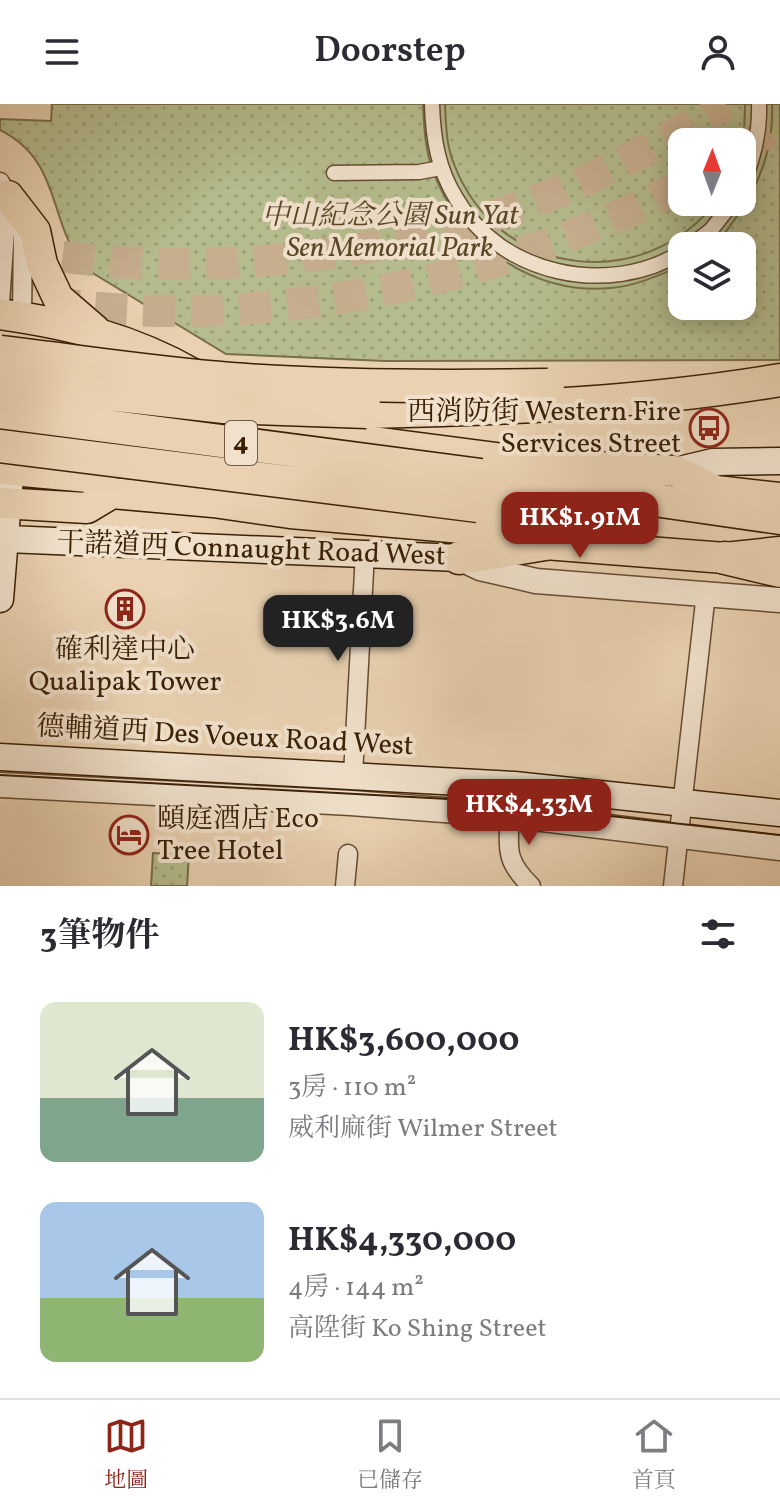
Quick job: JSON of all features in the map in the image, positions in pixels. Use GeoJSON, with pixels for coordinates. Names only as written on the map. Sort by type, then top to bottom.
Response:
{"type":"FeatureCollection","features":[{"type":"Feature","properties":{"kind":"highway"},"geometry":{"type":"LineString","coordinates":[[0,352],[229,379],[355,386],[780,380]]}},
{"type":"Feature","properties":{"kind":"highway","name":"4"},"geometry":{"type":"LineString","coordinates":[[0,382],[224,407],[367,412],[547,406],[710,392],[780,380]]}},
{"type":"Feature","properties":{"kind":"highway","name":"4"},"geometry":{"type":"LineString","coordinates":[[0,412],[412,465],[705,510],[780,518]]}},
{"type":"Feature","properties":{"kind":"highway"},"geometry":{"type":"LineString","coordinates":[[4,461],[499,508],[705,510]]}},
{"type":"Feature","properties":{"kind":"highway"},"geometry":{"type":"LineString","coordinates":[[459,558],[545,544]]}},
{"type":"Feature","properties":{"kind":"highway"},"geometry":{"type":"LineString","coordinates":[[725,558],[780,571]]}},
{"type":"Feature","properties":{"kind":"main road"},"geometry":{"type":"LineString","coordinates":[[4,189],[35,231],[42,264],[58,298],[96,332]]}},
{"type":"Feature","properties":{"kind":"main road"},"geometry":{"type":"LineString","coordinates":[[0,599],[7,539],[4,461],[7,311],[137,345],[265,418],[312,434],[542,464],[675,471],[713,462],[780,461]]}},
{"type":"Feature","properties":{"kind":"main road","name":"干諾道西 Connaught Road West"},"geometry":{"type":"LineString","coordinates":[[4,461],[88,477],[112,493],[462,528],[545,544],[725,558],[780,552]]}},
{"type":"Feature","properties":{"kind":"main road"},"geometry":{"type":"LineString","coordinates":[[675,471],[716,491],[780,498]]}},
{"type":"Feature","properties":{"kind":"main road","name":"干諾道西 Connaught Road West"},"geometry":{"type":"LineString","coordinates":[[4,504],[87,508],[112,493]]}},
{"type":"Feature","properties":{"kind":"main road","name":"干諾道西 Connaught Road West"},"geometry":{"type":"LineString","coordinates":[[7,539],[459,558]]}},
{"type":"Feature","properties":{"kind":"main road","name":"德輔道西 Des Voeux Road West"},"geometry":{"type":"LineString","coordinates":[[0,757],[514,785],[780,813]]}},
{"type":"Feature","properties":{"kind":"street"},"geometry":{"type":"LineString","coordinates":[[432,104],[433,136],[441,168],[456,200],[478,227],[506,250],[537,266],[572,275],[607,276],[642,270],[668,258]]}},
{"type":"Feature","properties":{"kind":"street"},"geometry":{"type":"LineString","coordinates":[[756,141],[759,104]]}},
{"type":"Feature","properties":{"kind":"street"},"geometry":{"type":"LineString","coordinates":[[334,173],[419,172],[441,168]]}},
{"type":"Feature","properties":{"kind":"street"},"geometry":{"type":"LineString","coordinates":[[4,189],[23,233],[7,311]]}},
{"type":"Feature","properties":{"kind":"street"},"geometry":{"type":"LineString","coordinates":[[4,189],[7,311]]}},
{"type":"Feature","properties":{"kind":"street"},"geometry":{"type":"LineString","coordinates":[[708,232],[722,216]]}},
{"type":"Feature","properties":{"kind":"street"},"geometry":{"type":"LineString","coordinates":[[353,775],[365,553]]}},
{"type":"Feature","properties":{"kind":"street","name":"干諾道西 Connaught Road West"},"geometry":{"type":"LineString","coordinates":[[459,558],[480,568],[536,581],[780,600]]}},
{"type":"Feature","properties":{"kind":"street"},"geometry":{"type":"LineString","coordinates":[[673,886],[706,593]]}},
{"type":"Feature","properties":{"kind":"street"},"geometry":{"type":"LineString","coordinates":[[0,785],[351,803],[510,815],[780,848]]}},
{"type":"Feature","properties":{"kind":"street"},"geometry":{"type":"LineString","coordinates":[[510,815],[508,842],[511,863],[531,886]]}},
{"type":"Feature","properties":{"kind":"street"},"geometry":{"type":"LineString","coordinates":[[345,886],[348,854]]}},
{"type":"Feature","properties":{"kind":"green space","name":"中山紀念公園 Sun Yat Sen Memorial Park"},"geometry":{"type":"Polygon","coordinates":[[[52,104],[780,104],[780,360],[385,361],[226,354],[91,272],[67,237],[46,179],[36,161],[21,144],[0,130],[0,119],[51,121],[52,104]]]}},
{"type":"Feature","properties":{"kind":"green space"},"geometry":{"type":"Polygon","coordinates":[[[423,104],[445,104],[451,157],[475,202],[503,231],[537,251],[574,261],[612,261],[650,251],[668,242],[668,272],[620,287],[582,288],[554,283],[502,260],[461,221],[445,197],[430,163],[423,104]]]}},
{"type":"Feature","properties":{"kind":"green space"},"geometry":{"type":"Polygon","coordinates":[[[745,104],[772,104],[770,137],[756,184],[756,128],[744,128],[745,104]]]}},
{"type":"Feature","properties":{"kind":"green space"},"geometry":{"type":"Polygon","coordinates":[[[702,216],[737,216],[725,232],[686,232],[702,216]]]}},
{"type":"Feature","properties":{"kind":"green space"},"geometry":{"type":"Polygon","coordinates":[[[153,853],[189,855],[187,886],[151,886],[153,853]]]}},
{"type":"Feature","properties":{"kind":"tunnel"},"geometry":{"type":"LineString","coordinates":[[15,250],[97,260],[179,264],[282,259],[384,244],[435,233],[533,202],[619,164],[726,104]]}},
{"type":"Feature","properties":{"kind":"tunnel"},"geometry":{"type":"LineString","coordinates":[[756,139],[780,123]]}},
{"type":"Feature","properties":{"kind":"tunnel"},"geometry":{"type":"LineString","coordinates":[[0,295],[71,305],[142,310],[213,310],[284,305],[355,295],[425,281],[494,262],[561,239],[668,192]]}},
{"type":"Feature","properties":{"kind":"tram line"},"geometry":{"type":"LineString","coordinates":[[0,775],[467,800],[780,835]]}},
{"type":"Feature","properties":{"kind":"place","name":"西消防街 Western Fire Services Street"},"geometry":{"type":"Point","coordinates":[709,428]}},
{"type":"Feature","properties":{"kind":"place","name":"確利達中心 Qualipak Tower"},"geometry":{"type":"Point","coordinates":[125,609]}},
{"type":"Feature","properties":{"kind":"place","name":"頤庭酒店 Eco Tree Hotel"},"geometry":{"type":"Point","coordinates":[129,835]}}]}
